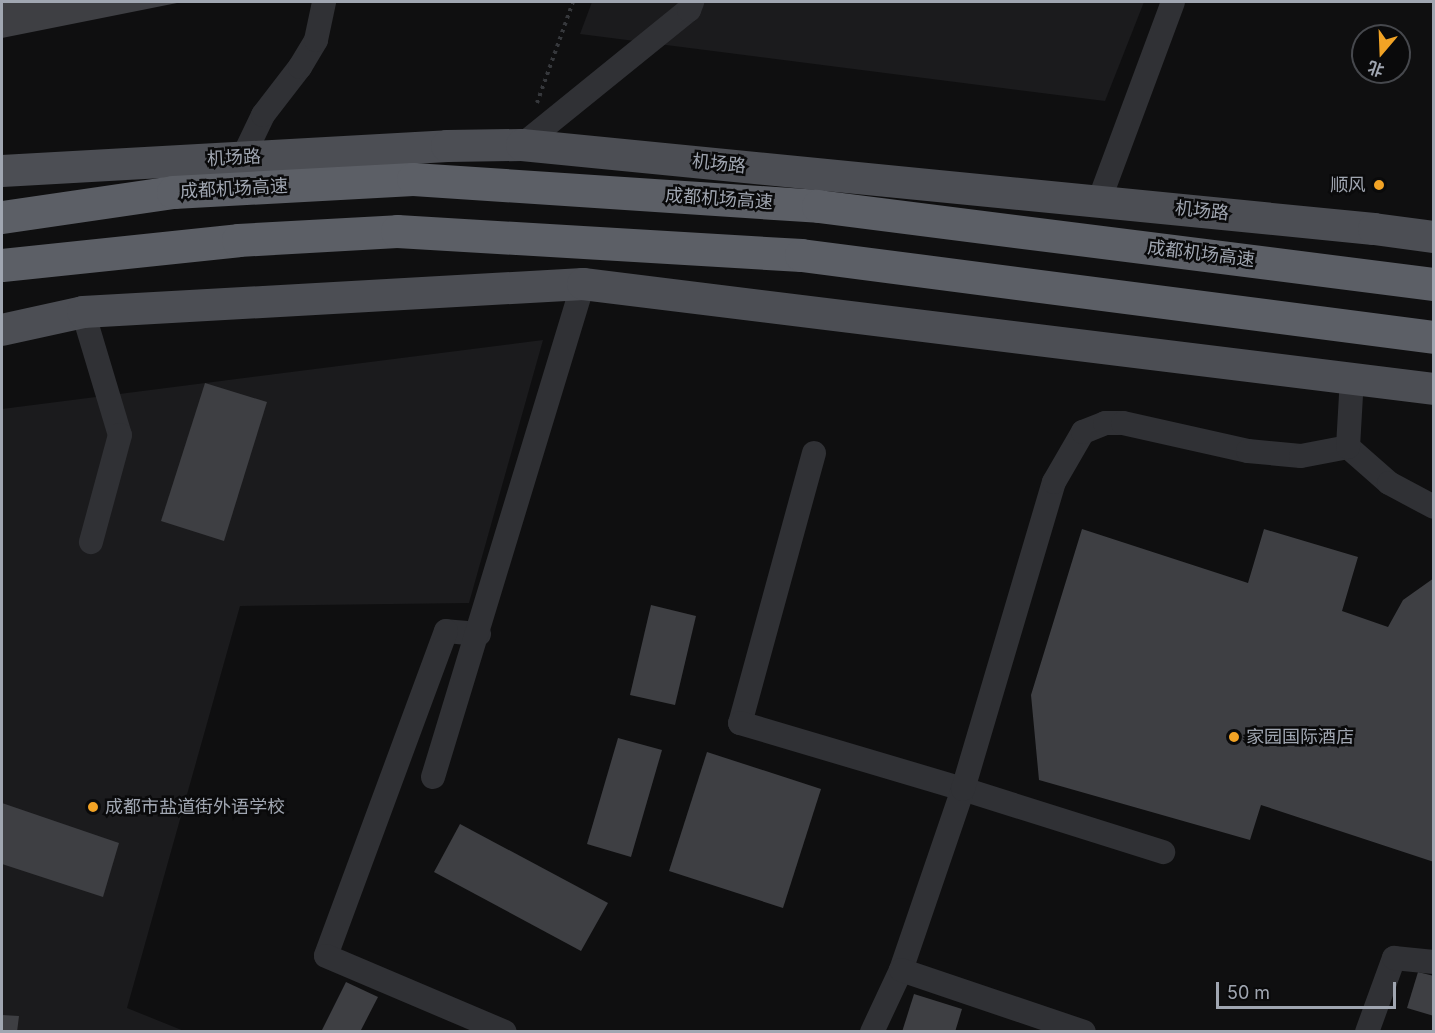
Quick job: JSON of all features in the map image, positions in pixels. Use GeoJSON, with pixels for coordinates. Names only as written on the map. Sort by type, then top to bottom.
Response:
{"type":"FeatureCollection","features":[{"type":"Feature","properties":{"kind":"highway","name":"成都机场高速"},"geometry":{"type":"LineString","coordinates":[[2,217],[173,192],[412,179],[818,206],[1434,284]]}},
{"type":"Feature","properties":{"kind":"highway"},"geometry":{"type":"LineString","coordinates":[[2,265],[238,240],[397,231],[801,255],[1434,337]]}},
{"type":"Feature","properties":{"kind":"main road","name":"机场路"},"geometry":{"type":"LineString","coordinates":[[2,171],[447,146],[522,145],[1099,201],[1434,237]]}},
{"type":"Feature","properties":{"kind":"main road"},"geometry":{"type":"LineString","coordinates":[[2,330],[83,312],[583,284],[1352,377],[1434,389]]}},
{"type":"Feature","properties":{"kind":"street"},"geometry":{"type":"LineString","coordinates":[[243,158],[263,115],[300,67],[316,40],[324,2]]}},
{"type":"Feature","properties":{"kind":"street"},"geometry":{"type":"LineString","coordinates":[[522,145],[689,10],[693,2]]}},
{"type":"Feature","properties":{"kind":"street"},"geometry":{"type":"LineString","coordinates":[[1099,201],[1173,2]]}},
{"type":"Feature","properties":{"kind":"street"},"geometry":{"type":"LineString","coordinates":[[433,777],[479,634],[583,284]]}},
{"type":"Feature","properties":{"kind":"street"},"geometry":{"type":"LineString","coordinates":[[83,312],[120,435],[92,542]]}},
{"type":"Feature","properties":{"kind":"street"},"geometry":{"type":"LineString","coordinates":[[1348,447],[1352,377]]}},
{"type":"Feature","properties":{"kind":"street"},"geometry":{"type":"LineString","coordinates":[[872,1032],[901,970],[963,789],[1054,482],[1083,432],[1104,423],[1124,423],[1248,451],[1301,456],[1348,447]]}},
{"type":"Feature","properties":{"kind":"street"},"geometry":{"type":"LineString","coordinates":[[1348,447],[1389,483],[1434,507]]}},
{"type":"Feature","properties":{"kind":"street"},"geometry":{"type":"LineString","coordinates":[[814,453],[740,723],[963,789],[1163,852]]}},
{"type":"Feature","properties":{"kind":"street"},"geometry":{"type":"LineString","coordinates":[[479,634],[446,632],[326,956],[505,1032]]}},
{"type":"Feature","properties":{"kind":"street"},"geometry":{"type":"LineString","coordinates":[[1367,1032],[1394,958],[1434,962]]}},
{"type":"Feature","properties":{"kind":"street"},"geometry":{"type":"LineString","coordinates":[[901,970],[1084,1032]]}},
{"type":"Feature","properties":{"kind":"path"},"geometry":{"type":"LineString","coordinates":[[522,145],[573,2]]}},
{"type":"Feature","properties":{"kind":"shaded area"},"geometry":{"type":"Polygon","coordinates":[[[592,2],[1144,2],[1105,101],[580,34],[592,2]]]}},
{"type":"Feature","properties":{"kind":"shaded area","name":"成都市盐道街外语学校"},"geometry":{"type":"Polygon","coordinates":[[[543,340],[469,603],[240,606],[127,1008],[184,1031],[2,1031],[2,409],[543,340]]]}},
{"type":"Feature","properties":{"kind":"building"},"geometry":{"type":"Polygon","coordinates":[[[2,2],[177,2],[177,3],[2,38],[2,2]]]}},
{"type":"Feature","properties":{"kind":"building"},"geometry":{"type":"Polygon","coordinates":[[[205,383],[267,402],[224,541],[161,521],[205,383]]]}},
{"type":"Feature","properties":{"kind":"building","name":"家园国际酒店"},"geometry":{"type":"Polygon","coordinates":[[[1082,529],[1248,583],[1264,529],[1358,557],[1342,611],[1388,627],[1403,600],[1434,578],[1434,862],[1261,805],[1250,840],[1039,780],[1031,695],[1082,529]]]}},
{"type":"Feature","properties":{"kind":"building"},"geometry":{"type":"Polygon","coordinates":[[[651,605],[696,616],[675,705],[630,695],[651,605]]]}},
{"type":"Feature","properties":{"kind":"building"},"geometry":{"type":"Polygon","coordinates":[[[618,738],[662,750],[631,857],[587,844],[618,738]]]}},
{"type":"Feature","properties":{"kind":"building"},"geometry":{"type":"Polygon","coordinates":[[[707,752],[821,789],[783,908],[669,871],[707,752]]]}},
{"type":"Feature","properties":{"kind":"building"},"geometry":{"type":"Polygon","coordinates":[[[2,803],[119,843],[103,897],[2,864],[2,803]]]}},
{"type":"Feature","properties":{"kind":"building"},"geometry":{"type":"Polygon","coordinates":[[[460,824],[608,903],[581,951],[434,872],[460,824]]]}},
{"type":"Feature","properties":{"kind":"building"},"geometry":{"type":"Polygon","coordinates":[[[1418,972],[1434,976],[1434,1016],[1407,1008],[1418,972]]]}},
{"type":"Feature","properties":{"kind":"building"},"geometry":{"type":"Polygon","coordinates":[[[346,982],[378,997],[360,1032],[321,1032],[346,982]]]}},
{"type":"Feature","properties":{"kind":"building"},"geometry":{"type":"Polygon","coordinates":[[[914,994],[962,1009],[955,1032],[902,1032],[914,994]]]}},
{"type":"Feature","properties":{"kind":"building"},"geometry":{"type":"Polygon","coordinates":[[[2,1015],[19,1016],[17,1032],[2,1032],[2,1015]]]}},
{"type":"Feature","properties":{"kind":"place","name":"顺风"},"geometry":{"type":"Point","coordinates":[1379,185]}},
{"type":"Feature","properties":{"kind":"place","name":"家园国际酒店"},"geometry":{"type":"Point","coordinates":[1234,737]}},
{"type":"Feature","properties":{"kind":"place","name":"成都市盐道街外语学校"},"geometry":{"type":"Point","coordinates":[93,807]}}]}
